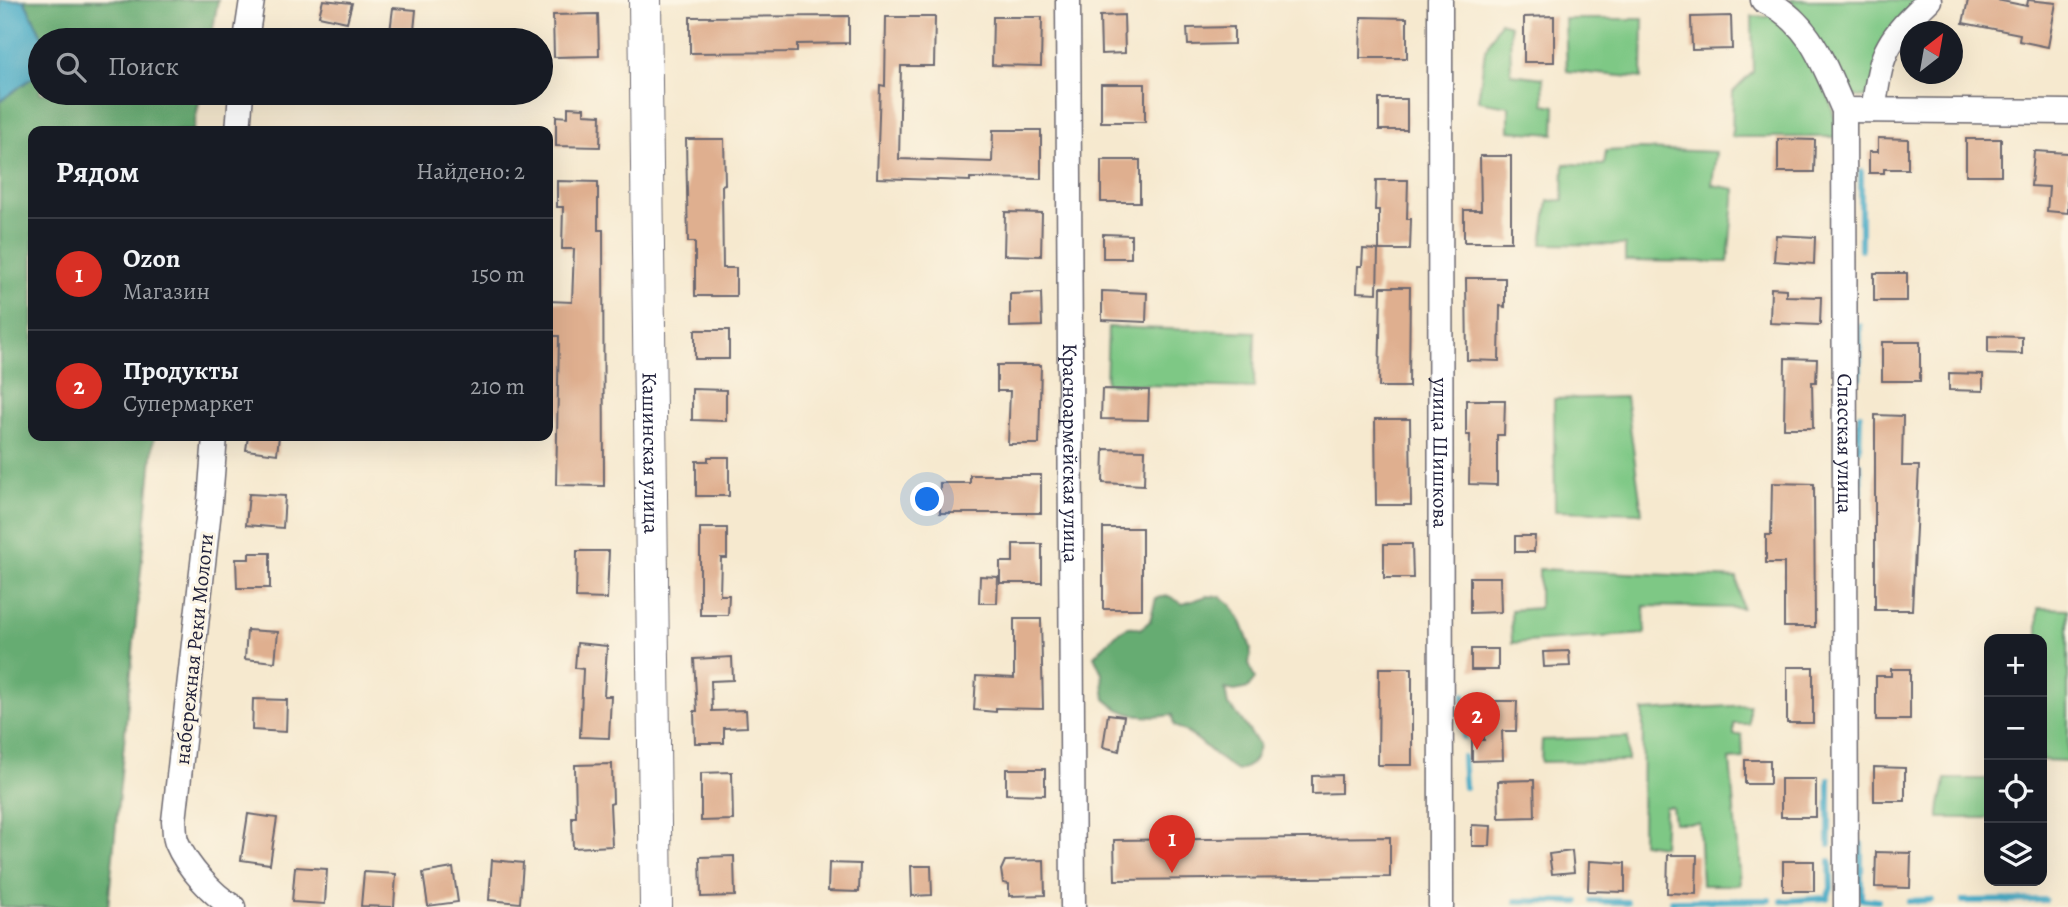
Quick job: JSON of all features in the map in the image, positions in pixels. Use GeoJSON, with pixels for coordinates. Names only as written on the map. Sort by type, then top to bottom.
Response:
{"type":"FeatureCollection","features":[{"type":"Feature","properties":{"kind":"main road","name":"Кашинская улица"},"geometry":{"type":"LineString","coordinates":[[645,0],[656,907]]}},
{"type":"Feature","properties":{"kind":"street"},"geometry":{"type":"LineString","coordinates":[[248,28],[252,0]]}},
{"type":"Feature","properties":{"kind":"street","name":"Красноармейская улица"},"geometry":{"type":"LineString","coordinates":[[1068,0],[1073,907]]}},
{"type":"Feature","properties":{"kind":"street","name":"улица Шишкова"},"geometry":{"type":"LineString","coordinates":[[1440,0],[1441,907]]}},
{"type":"Feature","properties":{"kind":"street"},"geometry":{"type":"LineString","coordinates":[[1873,110],[1882,63],[1888,47],[1929,0]]}},
{"type":"Feature","properties":{"kind":"street","name":"Спасская улица"},"geometry":{"type":"LineString","coordinates":[[1768,2],[1795,19],[1812,42],[1844,110],[1846,907]]}},
{"type":"Feature","properties":{"kind":"street"},"geometry":{"type":"LineString","coordinates":[[238,126],[240,105]]}},
{"type":"Feature","properties":{"kind":"street"},"geometry":{"type":"LineString","coordinates":[[1844,110],[2068,112]]}},
{"type":"Feature","properties":{"kind":"street","name":"набережная Реки Мологи"},"geometry":{"type":"LineString","coordinates":[[215,441],[209,515],[174,821],[176,841],[186,859],[221,900],[233,907]]}},
{"type":"Feature","properties":{"kind":"green space"},"geometry":{"type":"Polygon","coordinates":[[[24,0],[218,0],[213,28],[38,28],[24,0]]]}},
{"type":"Feature","properties":{"kind":"green space"},"geometry":{"type":"Polygon","coordinates":[[[1789,0],[1916,0],[1905,21],[1900,21],[1900,31],[1865,98],[1846,91],[1802,13],[1789,0]]]}},
{"type":"Feature","properties":{"kind":"green space"},"geometry":{"type":"Polygon","coordinates":[[[1771,14],[1792,30],[1830,99],[1839,137],[1732,137],[1733,92],[1753,72],[1752,16],[1767,17],[1771,14]]]}},
{"type":"Feature","properties":{"kind":"green space"},"geometry":{"type":"Polygon","coordinates":[[[1565,19],[1643,19],[1642,78],[1567,71],[1565,19]]]}},
{"type":"Feature","properties":{"kind":"green space"},"geometry":{"type":"Polygon","coordinates":[[[1500,22],[1510,25],[1511,74],[1543,78],[1544,104],[1555,106],[1554,134],[1509,131],[1509,106],[1478,101],[1485,51],[1500,22]]]}},
{"type":"Feature","properties":{"kind":"green space"},"geometry":{"type":"Polygon","coordinates":[[[28,81],[28,105],[198,105],[194,126],[28,126],[28,441],[154,441],[108,907],[0,907],[0,101],[28,81]]]}},
{"type":"Feature","properties":{"kind":"green space"},"geometry":{"type":"Polygon","coordinates":[[[1641,149],[1716,152],[1712,185],[1735,189],[1728,262],[1625,261],[1625,245],[1542,244],[1548,201],[1563,200],[1564,164],[1604,165],[1606,151],[1641,149]]]}},
{"type":"Feature","properties":{"kind":"green space"},"geometry":{"type":"Polygon","coordinates":[[[1108,327],[1255,332],[1254,388],[1106,384],[1108,327]]]}},
{"type":"Feature","properties":{"kind":"green space"},"geometry":{"type":"Polygon","coordinates":[[[1626,397],[1642,513],[1555,511],[1554,399],[1626,397]]]}},
{"type":"Feature","properties":{"kind":"green space"},"geometry":{"type":"Polygon","coordinates":[[[1539,569],[1737,578],[1742,608],[1644,606],[1645,634],[1512,643],[1511,610],[1539,608],[1539,569]]]}},
{"type":"Feature","properties":{"kind":"green space"},"geometry":{"type":"Polygon","coordinates":[[[1169,596],[1183,604],[1207,596],[1221,597],[1231,605],[1242,624],[1251,648],[1249,664],[1255,679],[1248,688],[1235,691],[1225,689],[1228,705],[1259,744],[1253,762],[1242,769],[1237,771],[1191,735],[1174,726],[1172,715],[1136,715],[1120,710],[1105,699],[1102,673],[1094,656],[1126,628],[1141,629],[1150,621],[1156,598],[1169,596]]]}},
{"type":"Feature","properties":{"kind":"green space"},"geometry":{"type":"Polygon","coordinates":[[[2038,608],[2068,609],[2068,761],[2047,760],[2047,634],[2038,634],[2038,608]]]}},
{"type":"Feature","properties":{"kind":"green space"},"geometry":{"type":"Polygon","coordinates":[[[1749,705],[1749,724],[1734,724],[1734,735],[1742,735],[1743,758],[1730,759],[1740,885],[1702,885],[1699,823],[1674,823],[1672,807],[1665,807],[1663,846],[1642,843],[1643,711],[1749,705]]]}},
{"type":"Feature","properties":{"kind":"green space"},"geometry":{"type":"Polygon","coordinates":[[[1628,737],[1628,761],[1541,762],[1542,740],[1628,737]]]}},
{"type":"Feature","properties":{"kind":"green space"},"geometry":{"type":"Polygon","coordinates":[[[1945,779],[1984,779],[1984,818],[1939,818],[1945,779]]]}},
{"type":"Feature","properties":{"kind":"water"},"geometry":{"type":"Polygon","coordinates":[[[0,0],[24,0],[38,28],[28,28],[28,81],[0,101],[0,0]]]}},
{"type":"Feature","properties":{"kind":"building"},"geometry":{"type":"Polygon","coordinates":[[[323,0],[352,3],[347,22],[319,16],[323,0]]]}},
{"type":"Feature","properties":{"kind":"building"},"geometry":{"type":"Polygon","coordinates":[[[1968,0],[1997,0],[2027,6],[2028,0],[2056,3],[2048,47],[2019,41],[2020,34],[1963,23],[1968,0]]]}},
{"type":"Feature","properties":{"kind":"building"},"geometry":{"type":"Polygon","coordinates":[[[393,8],[416,10],[414,28],[390,28],[393,8]]]}},
{"type":"Feature","properties":{"kind":"building"},"geometry":{"type":"Polygon","coordinates":[[[598,14],[599,56],[554,57],[553,15],[598,14]]]}},
{"type":"Feature","properties":{"kind":"building"},"geometry":{"type":"Polygon","coordinates":[[[1124,15],[1125,53],[1101,54],[1100,16],[1124,15]]]}},
{"type":"Feature","properties":{"kind":"building"},"geometry":{"type":"Polygon","coordinates":[[[849,16],[849,43],[797,44],[797,52],[690,53],[690,17],[849,16]]]}},
{"type":"Feature","properties":{"kind":"building"},"geometry":{"type":"Polygon","coordinates":[[[1554,16],[1554,62],[1524,62],[1524,17],[1554,16]]]}},
{"type":"Feature","properties":{"kind":"building"},"geometry":{"type":"Polygon","coordinates":[[[1731,16],[1732,49],[1692,50],[1691,17],[1731,16]]]}},
{"type":"Feature","properties":{"kind":"building"},"geometry":{"type":"Polygon","coordinates":[[[886,17],[935,17],[934,66],[901,66],[899,159],[992,162],[993,130],[1041,130],[1041,179],[970,178],[970,181],[877,178],[880,85],[885,86],[886,17]]]}},
{"type":"Feature","properties":{"kind":"building"},"geometry":{"type":"Polygon","coordinates":[[[993,17],[1042,17],[1041,66],[992,65],[993,17]]]}},
{"type":"Feature","properties":{"kind":"building"},"geometry":{"type":"Polygon","coordinates":[[[1361,17],[1407,18],[1407,58],[1360,58],[1361,17]]]}},
{"type":"Feature","properties":{"kind":"building"},"geometry":{"type":"Polygon","coordinates":[[[1234,27],[1234,44],[1188,45],[1187,28],[1234,27]]]}},
{"type":"Feature","properties":{"kind":"building"},"geometry":{"type":"Polygon","coordinates":[[[1101,84],[1145,84],[1145,122],[1101,122],[1101,84]]]}},
{"type":"Feature","properties":{"kind":"building"},"geometry":{"type":"Polygon","coordinates":[[[1379,99],[1407,99],[1407,130],[1379,130],[1379,99]]]}},
{"type":"Feature","properties":{"kind":"building"},"geometry":{"type":"Polygon","coordinates":[[[568,107],[584,108],[584,114],[601,115],[600,147],[556,146],[556,116],[568,117],[568,107]]]}},
{"type":"Feature","properties":{"kind":"building"},"geometry":{"type":"Polygon","coordinates":[[[1878,138],[1908,139],[1908,169],[1884,169],[1884,173],[1869,173],[1869,152],[1878,152],[1878,138]]]}},
{"type":"Feature","properties":{"kind":"building"},"geometry":{"type":"Polygon","coordinates":[[[686,139],[724,139],[723,268],[736,268],[736,296],[695,296],[695,242],[688,242],[686,139]]]}},
{"type":"Feature","properties":{"kind":"building"},"geometry":{"type":"Polygon","coordinates":[[[1778,139],[1815,140],[1814,172],[1778,172],[1778,139]]]}},
{"type":"Feature","properties":{"kind":"building"},"geometry":{"type":"Polygon","coordinates":[[[1966,139],[2001,139],[2001,175],[1966,175],[1966,139]]]}},
{"type":"Feature","properties":{"kind":"building"},"geometry":{"type":"Polygon","coordinates":[[[2034,151],[2068,153],[2068,213],[2047,211],[2049,187],[2031,186],[2034,151]]]}},
{"type":"Feature","properties":{"kind":"building"},"geometry":{"type":"Polygon","coordinates":[[[1480,156],[1511,156],[1511,242],[1464,242],[1464,210],[1481,210],[1480,156]]]}},
{"type":"Feature","properties":{"kind":"building"},"geometry":{"type":"Polygon","coordinates":[[[1101,160],[1140,160],[1140,202],[1101,202],[1101,160]]]}},
{"type":"Feature","properties":{"kind":"building"},"geometry":{"type":"Polygon","coordinates":[[[1376,180],[1408,180],[1407,219],[1411,219],[1410,250],[1379,250],[1379,210],[1375,210],[1376,180]]]}},
{"type":"Feature","properties":{"kind":"building"},"geometry":{"type":"Polygon","coordinates":[[[557,181],[598,182],[598,230],[603,230],[604,486],[556,485],[559,336],[553,336],[553,301],[572,302],[574,249],[562,249],[563,207],[557,207],[557,181]]]}},
{"type":"Feature","properties":{"kind":"building"},"geometry":{"type":"Polygon","coordinates":[[[1005,212],[1042,213],[1041,256],[1004,255],[1005,212]]]}},
{"type":"Feature","properties":{"kind":"building"},"geometry":{"type":"Polygon","coordinates":[[[1103,234],[1131,235],[1131,258],[1103,258],[1103,234]]]}},
{"type":"Feature","properties":{"kind":"building"},"geometry":{"type":"Polygon","coordinates":[[[1776,235],[1815,237],[1814,264],[1774,261],[1776,235]]]}},
{"type":"Feature","properties":{"kind":"building"},"geometry":{"type":"Polygon","coordinates":[[[1363,249],[1378,250],[1377,293],[1357,292],[1358,266],[1362,266],[1363,249]]]}},
{"type":"Feature","properties":{"kind":"building"},"geometry":{"type":"Polygon","coordinates":[[[1874,273],[1907,273],[1907,301],[1874,301],[1874,273]]]}},
{"type":"Feature","properties":{"kind":"building"},"geometry":{"type":"Polygon","coordinates":[[[1466,278],[1505,278],[1505,307],[1500,306],[1499,361],[1467,360],[1466,278]]]}},
{"type":"Feature","properties":{"kind":"building"},"geometry":{"type":"Polygon","coordinates":[[[1381,287],[1410,287],[1409,387],[1379,387],[1381,287]]]}},
{"type":"Feature","properties":{"kind":"building"},"geometry":{"type":"Polygon","coordinates":[[[1771,288],[1786,289],[1786,296],[1821,297],[1820,325],[1770,323],[1771,288]]]}},
{"type":"Feature","properties":{"kind":"building"},"geometry":{"type":"Polygon","coordinates":[[[1102,291],[1147,293],[1146,322],[1102,320],[1102,291]]]}},
{"type":"Feature","properties":{"kind":"building"},"geometry":{"type":"Polygon","coordinates":[[[1041,293],[1042,326],[1010,327],[1010,294],[1041,293]]]}},
{"type":"Feature","properties":{"kind":"building"},"geometry":{"type":"Polygon","coordinates":[[[695,330],[729,330],[729,359],[695,359],[695,330]]]}},
{"type":"Feature","properties":{"kind":"building"},"geometry":{"type":"Polygon","coordinates":[[[1988,336],[2022,337],[2022,354],[1988,353],[1988,336]]]}},
{"type":"Feature","properties":{"kind":"building"},"geometry":{"type":"Polygon","coordinates":[[[1882,342],[1920,342],[1920,381],[1882,381],[1882,342]]]}},
{"type":"Feature","properties":{"kind":"building"},"geometry":{"type":"Polygon","coordinates":[[[1785,358],[1817,359],[1816,382],[1812,382],[1813,428],[1784,428],[1785,358]]]}},
{"type":"Feature","properties":{"kind":"building"},"geometry":{"type":"Polygon","coordinates":[[[997,365],[1041,365],[1039,444],[1008,444],[1010,391],[997,391],[997,365]]]}},
{"type":"Feature","properties":{"kind":"building"},"geometry":{"type":"Polygon","coordinates":[[[1949,373],[1983,374],[1983,391],[1949,390],[1949,373]]]}},
{"type":"Feature","properties":{"kind":"building"},"geometry":{"type":"Polygon","coordinates":[[[692,389],[726,390],[726,421],[692,420],[692,389]]]}},
{"type":"Feature","properties":{"kind":"building"},"geometry":{"type":"Polygon","coordinates":[[[1102,389],[1149,390],[1148,420],[1101,419],[1102,389]]]}},
{"type":"Feature","properties":{"kind":"building"},"geometry":{"type":"Polygon","coordinates":[[[1466,400],[1505,400],[1504,435],[1497,435],[1497,485],[1469,484],[1470,435],[1466,435],[1466,400]]]}},
{"type":"Feature","properties":{"kind":"building"},"geometry":{"type":"Polygon","coordinates":[[[1875,415],[1903,416],[1902,466],[1919,466],[1912,610],[1875,610],[1875,415]]]}},
{"type":"Feature","properties":{"kind":"building"},"geometry":{"type":"Polygon","coordinates":[[[1375,419],[1410,419],[1411,505],[1376,505],[1375,419]]]}},
{"type":"Feature","properties":{"kind":"building"},"geometry":{"type":"Polygon","coordinates":[[[247,441],[278,441],[277,454],[246,450],[247,441]]]}},
{"type":"Feature","properties":{"kind":"building"},"geometry":{"type":"Polygon","coordinates":[[[1104,449],[1145,450],[1144,485],[1103,483],[1104,449]]]}},
{"type":"Feature","properties":{"kind":"building"},"geometry":{"type":"Polygon","coordinates":[[[708,457],[729,457],[729,496],[696,496],[696,461],[708,461],[708,457]]]}},
{"type":"Feature","properties":{"kind":"building"},"geometry":{"type":"Polygon","coordinates":[[[970,475],[1041,475],[1041,513],[940,513],[940,483],[970,483],[970,475]]]}},
{"type":"Feature","properties":{"kind":"building"},"geometry":{"type":"Polygon","coordinates":[[[1772,483],[1814,484],[1815,627],[1784,627],[1784,563],[1766,563],[1766,535],[1771,535],[1772,483]]]}},
{"type":"Feature","properties":{"kind":"building"},"geometry":{"type":"Polygon","coordinates":[[[249,494],[285,496],[283,528],[246,525],[249,494]]]}},
{"type":"Feature","properties":{"kind":"building"},"geometry":{"type":"Polygon","coordinates":[[[700,528],[727,528],[727,558],[721,558],[720,595],[729,595],[728,615],[700,615],[700,528]]]}},
{"type":"Feature","properties":{"kind":"building"},"geometry":{"type":"Polygon","coordinates":[[[1103,528],[1142,528],[1142,609],[1103,609],[1103,528]]]}},
{"type":"Feature","properties":{"kind":"building"},"geometry":{"type":"Polygon","coordinates":[[[1515,536],[1535,536],[1534,552],[1515,552],[1515,536]]]}},
{"type":"Feature","properties":{"kind":"building"},"geometry":{"type":"Polygon","coordinates":[[[1013,544],[1042,544],[1042,583],[1000,583],[1000,562],[1013,562],[1013,544]]]}},
{"type":"Feature","properties":{"kind":"building"},"geometry":{"type":"Polygon","coordinates":[[[1384,544],[1412,544],[1413,578],[1384,578],[1384,544]]]}},
{"type":"Feature","properties":{"kind":"building"},"geometry":{"type":"Polygon","coordinates":[[[577,551],[609,551],[607,599],[576,598],[577,551]]]}},
{"type":"Feature","properties":{"kind":"building"},"geometry":{"type":"Polygon","coordinates":[[[249,553],[270,553],[270,588],[237,588],[236,559],[249,559],[249,553]]]}},
{"type":"Feature","properties":{"kind":"building"},"geometry":{"type":"Polygon","coordinates":[[[980,576],[998,577],[997,603],[979,603],[980,576]]]}},
{"type":"Feature","properties":{"kind":"building"},"geometry":{"type":"Polygon","coordinates":[[[1470,577],[1500,577],[1501,612],[1470,613],[1470,577]]]}},
{"type":"Feature","properties":{"kind":"building"},"geometry":{"type":"Polygon","coordinates":[[[1014,619],[1041,619],[1043,709],[996,708],[996,712],[974,710],[976,676],[1014,678],[1014,619]]]}},
{"type":"Feature","properties":{"kind":"building"},"geometry":{"type":"Polygon","coordinates":[[[247,630],[278,632],[275,662],[245,659],[247,630]]]}},
{"type":"Feature","properties":{"kind":"building"},"geometry":{"type":"Polygon","coordinates":[[[577,643],[607,646],[604,696],[611,696],[609,738],[580,737],[583,669],[575,668],[577,643]]]}},
{"type":"Feature","properties":{"kind":"building"},"geometry":{"type":"Polygon","coordinates":[[[1471,649],[1498,649],[1498,670],[1471,670],[1471,649]]]}},
{"type":"Feature","properties":{"kind":"building"},"geometry":{"type":"Polygon","coordinates":[[[1569,651],[1570,666],[1544,667],[1543,652],[1569,651]]]}},
{"type":"Feature","properties":{"kind":"building"},"geometry":{"type":"Polygon","coordinates":[[[732,657],[733,680],[711,681],[712,711],[746,710],[747,727],[724,728],[724,743],[695,743],[694,711],[697,711],[694,659],[732,657]]]}},
{"type":"Feature","properties":{"kind":"building"},"geometry":{"type":"Polygon","coordinates":[[[1787,667],[1813,667],[1813,723],[1787,723],[1787,667]]]}},
{"type":"Feature","properties":{"kind":"building"},"geometry":{"type":"Polygon","coordinates":[[[1379,668],[1412,668],[1412,765],[1378,765],[1379,668]]]}},
{"type":"Feature","properties":{"kind":"building"},"geometry":{"type":"Polygon","coordinates":[[[1891,669],[1910,669],[1910,720],[1876,720],[1876,676],[1891,676],[1891,669]]]}},
{"type":"Feature","properties":{"kind":"building"},"geometry":{"type":"Polygon","coordinates":[[[253,699],[287,700],[286,732],[252,730],[253,699]]]}},
{"type":"Feature","properties":{"kind":"building"},"geometry":{"type":"Polygon","coordinates":[[[1485,701],[1517,701],[1516,731],[1502,731],[1503,760],[1472,761],[1472,740],[1484,740],[1485,701]]]}},
{"type":"Feature","properties":{"kind":"building"},"geometry":{"type":"Polygon","coordinates":[[[1108,714],[1124,716],[1119,751],[1103,747],[1108,714]]]}},
{"type":"Feature","properties":{"kind":"building"},"geometry":{"type":"Polygon","coordinates":[[[1745,760],[1770,760],[1770,784],[1745,784],[1745,760]]]}},
{"type":"Feature","properties":{"kind":"building"},"geometry":{"type":"Polygon","coordinates":[[[612,764],[612,846],[573,848],[572,817],[576,817],[575,765],[612,764]]]}},
{"type":"Feature","properties":{"kind":"building"},"geometry":{"type":"Polygon","coordinates":[[[1874,767],[1905,768],[1905,801],[1874,801],[1874,767]]]}},
{"type":"Feature","properties":{"kind":"building"},"geometry":{"type":"Polygon","coordinates":[[[1006,769],[1045,769],[1045,795],[1006,794],[1006,769]]]}},
{"type":"Feature","properties":{"kind":"building"},"geometry":{"type":"Polygon","coordinates":[[[732,772],[733,820],[701,821],[701,773],[732,772]]]}},
{"type":"Feature","properties":{"kind":"building"},"geometry":{"type":"Polygon","coordinates":[[[1341,775],[1341,793],[1312,794],[1312,776],[1341,775]]]}},
{"type":"Feature","properties":{"kind":"building"},"geometry":{"type":"Polygon","coordinates":[[[1781,779],[1816,779],[1816,817],[1781,817],[1781,779]]]}},
{"type":"Feature","properties":{"kind":"building"},"geometry":{"type":"Polygon","coordinates":[[[1534,780],[1535,817],[1499,818],[1498,781],[1534,780]]]}},
{"type":"Feature","properties":{"kind":"building"},"geometry":{"type":"Polygon","coordinates":[[[248,814],[277,818],[270,864],[241,860],[248,814]]]}},
{"type":"Feature","properties":{"kind":"building"},"geometry":{"type":"Polygon","coordinates":[[[1472,825],[1491,826],[1490,846],[1472,846],[1472,825]]]}},
{"type":"Feature","properties":{"kind":"building"},"geometry":{"type":"Polygon","coordinates":[[[1390,837],[1390,877],[1115,880],[1114,840],[1390,837]]]}},
{"type":"Feature","properties":{"kind":"building"},"geometry":{"type":"Polygon","coordinates":[[[1572,851],[1574,872],[1552,874],[1549,854],[1572,851]]]}},
{"type":"Feature","properties":{"kind":"building"},"geometry":{"type":"Polygon","coordinates":[[[1876,852],[1911,853],[1910,888],[1875,887],[1876,852]]]}},
{"type":"Feature","properties":{"kind":"building"},"geometry":{"type":"Polygon","coordinates":[[[1668,855],[1697,855],[1696,894],[1667,893],[1668,855]]]}},
{"type":"Feature","properties":{"kind":"building"},"geometry":{"type":"Polygon","coordinates":[[[734,856],[735,896],[701,897],[700,857],[734,856]]]}},
{"type":"Feature","properties":{"kind":"building"},"geometry":{"type":"Polygon","coordinates":[[[492,860],[523,863],[520,903],[489,900],[492,860]]]}},
{"type":"Feature","properties":{"kind":"building"},"geometry":{"type":"Polygon","coordinates":[[[1044,860],[1045,895],[1009,896],[1009,884],[1003,883],[1001,870],[1005,861],[1044,860]]]}},
{"type":"Feature","properties":{"kind":"building"},"geometry":{"type":"Polygon","coordinates":[[[1589,861],[1625,863],[1625,892],[1588,891],[1589,861]]]}},
{"type":"Feature","properties":{"kind":"building"},"geometry":{"type":"Polygon","coordinates":[[[1783,861],[1814,861],[1814,891],[1783,891],[1783,861]]]}},
{"type":"Feature","properties":{"kind":"building"},"geometry":{"type":"Polygon","coordinates":[[[829,863],[860,864],[859,892],[828,891],[829,863]]]}},
{"type":"Feature","properties":{"kind":"building"},"geometry":{"type":"Polygon","coordinates":[[[911,866],[931,866],[932,895],[912,896],[911,866]]]}},
{"type":"Feature","properties":{"kind":"building"},"geometry":{"type":"Polygon","coordinates":[[[295,867],[327,869],[325,904],[292,902],[295,867]]]}},
{"type":"Feature","properties":{"kind":"building"},"geometry":{"type":"Polygon","coordinates":[[[453,868],[458,902],[428,906],[423,873],[453,868]]]}},
{"type":"Feature","properties":{"kind":"building"},"geometry":{"type":"Polygon","coordinates":[[[364,872],[396,874],[394,907],[361,906],[364,872]]]}},
{"type":"Feature","properties":{"kind":"waterway"},"geometry":{"type":"LineString","coordinates":[[1861,172],[1861,249]]}},
{"type":"Feature","properties":{"kind":"waterway"},"geometry":{"type":"LineString","coordinates":[[1860,326],[1860,377]]}},
{"type":"Feature","properties":{"kind":"waterway"},"geometry":{"type":"LineString","coordinates":[[1859,450],[1860,415]]}},
{"type":"Feature","properties":{"kind":"waterway"},"geometry":{"type":"LineString","coordinates":[[1860,464],[1861,493]]}},
{"type":"Feature","properties":{"kind":"waterway"},"geometry":{"type":"LineString","coordinates":[[1464,695],[1464,737]]}},
{"type":"Feature","properties":{"kind":"waterway"},"geometry":{"type":"LineString","coordinates":[[1463,757],[1465,787]]}},
{"type":"Feature","properties":{"kind":"waterway"},"geometry":{"type":"LineString","coordinates":[[1829,779],[1829,844]]}},
{"type":"Feature","properties":{"kind":"waterway"},"geometry":{"type":"LineString","coordinates":[[1861,844],[1861,899],[1878,901]]}},
{"type":"Feature","properties":{"kind":"waterway"},"geometry":{"type":"LineString","coordinates":[[1782,901],[1827,898],[1831,888],[1830,861]]}},
{"type":"Feature","properties":{"kind":"waterway"},"geometry":{"type":"LineString","coordinates":[[1672,901],[1769,900]]}},
{"type":"Feature","properties":{"kind":"waterway"},"geometry":{"type":"LineString","coordinates":[[1909,901],[1931,900]]}},
{"type":"Feature","properties":{"kind":"waterway"},"geometry":{"type":"LineString","coordinates":[[1963,901],[2045,900]]}},
{"type":"Feature","properties":{"kind":"waterway"},"geometry":{"type":"LineString","coordinates":[[1516,901],[1578,902]]}},
{"type":"Feature","properties":{"kind":"waterway"},"geometry":{"type":"LineString","coordinates":[[1592,901],[1627,902]]}},
{"type":"Feature","properties":{"kind":"place","name":"Продукты"},"geometry":{"type":"Point","coordinates":[1477,750]}},
{"type":"Feature","properties":{"kind":"place","name":"Ozon"},"geometry":{"type":"Point","coordinates":[1172,873]}}]}
